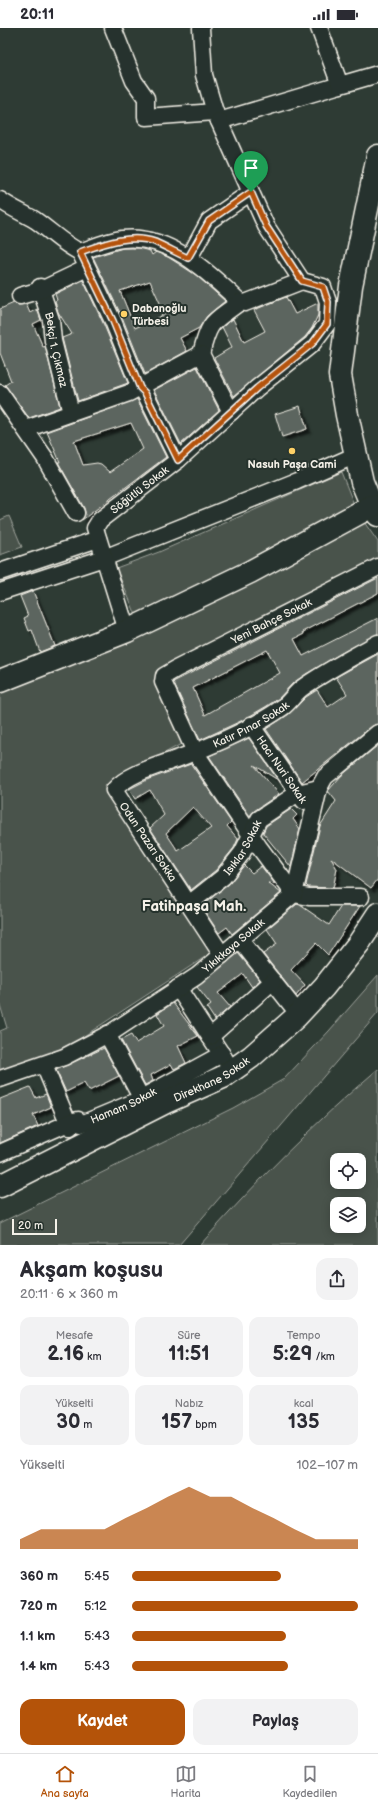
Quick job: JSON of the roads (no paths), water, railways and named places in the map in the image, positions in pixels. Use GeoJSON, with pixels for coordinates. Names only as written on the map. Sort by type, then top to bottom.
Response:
{"type":"FeatureCollection","features":[{"type":"Feature","properties":{"kind":"street"},"geometry":{"type":"LineString","coordinates":[[113,28],[134,81],[146,98],[146,118],[217,116],[378,74]]}},
{"type":"Feature","properties":{"kind":"street"},"geometry":{"type":"LineString","coordinates":[[0,200],[34,220],[68,247],[80,252],[122,239],[139,239],[154,242],[188,258],[204,269],[240,302],[245,303],[256,300],[302,281],[266,226],[217,116],[204,75],[201,28]]}},
{"type":"Feature","properties":{"kind":"street"},"geometry":{"type":"LineString","coordinates":[[319,28],[340,84]]}},
{"type":"Feature","properties":{"kind":"street"},"geometry":{"type":"LineString","coordinates":[[0,681],[127,631],[375,511],[362,482],[340,375],[351,286],[378,156]]}},
{"type":"Feature","properties":{"kind":"street"},"geometry":{"type":"LineString","coordinates":[[188,258],[209,221],[251,192]]}},
{"type":"Feature","properties":{"kind":"street"},"geometry":{"type":"LineString","coordinates":[[80,252],[113,321],[140,388],[145,393],[178,460]]}},
{"type":"Feature","properties":{"kind":"street"},"geometry":{"type":"LineString","coordinates":[[20,296],[41,289],[87,268]]}},
{"type":"Feature","properties":{"kind":"street","name":"Söğütlü Sokak"},"geometry":{"type":"LineString","coordinates":[[97,534],[100,520],[178,460],[231,412],[312,344],[327,324],[328,302],[323,287],[302,281]]}},
{"type":"Feature","properties":{"kind":"street","name":"Bekçi 1. Çıkmaz"},"geometry":{"type":"LineString","coordinates":[[41,289],[49,313],[53,341],[71,413]]}},
{"type":"Feature","properties":{"kind":"street"},"geometry":{"type":"LineString","coordinates":[[26,429],[140,388],[201,354],[210,325],[217,318],[240,302]]}},
{"type":"Feature","properties":{"kind":"street"},"geometry":{"type":"LineString","coordinates":[[201,354],[231,412]]}},
{"type":"Feature","properties":{"kind":"street"},"geometry":{"type":"LineString","coordinates":[[0,393],[45,458],[76,513]]}},
{"type":"Feature","properties":{"kind":"street"},"geometry":{"type":"LineString","coordinates":[[0,592],[104,558],[297,481],[356,455]]}},
{"type":"Feature","properties":{"kind":"street"},"geometry":{"type":"LineString","coordinates":[[0,572],[97,534],[127,631]]}},
{"type":"Feature","properties":{"kind":"street","name":"Yeni Bahçe Sokak"},"geometry":{"type":"LineString","coordinates":[[195,752],[167,692],[163,682],[164,676],[378,567]]}},
{"type":"Feature","properties":{"kind":"street","name":"Katır Pınar Sokak"},"geometry":{"type":"LineString","coordinates":[[114,790],[118,785],[144,771],[195,752],[251,725],[283,707],[301,689],[329,670],[378,642]]}},
{"type":"Feature","properties":{"kind":"street","name":"Hacı Nuri Sokak"},"geometry":{"type":"LineString","coordinates":[[251,725],[298,793],[314,812]]}},
{"type":"Feature","properties":{"kind":"street"},"geometry":{"type":"LineString","coordinates":[[294,894],[319,788],[325,777],[378,732]]}},
{"type":"Feature","properties":{"kind":"street"},"geometry":{"type":"LineString","coordinates":[[195,752],[251,835],[294,894],[309,897],[361,897]]}},
{"type":"Feature","properties":{"kind":"street","name":"Isıklar Sokak"},"geometry":{"type":"LineString","coordinates":[[189,904],[223,877],[242,853],[258,819],[298,793],[319,788]]}},
{"type":"Feature","properties":{"kind":"street","name":"Odun Pazarı Sokka"},"geometry":{"type":"LineString","coordinates":[[114,790],[222,955]]}},
{"type":"Feature","properties":{"kind":"street","name":"Yıkıkkaya Sokak"},"geometry":{"type":"LineString","coordinates":[[0,1079],[64,1057],[107,1034],[197,976],[294,894]]}},
{"type":"Feature","properties":{"kind":"street","name":"Direkhane Sokak"},"geometry":{"type":"LineString","coordinates":[[0,1186],[166,1102],[223,1077],[246,1061],[296,1017],[324,987],[359,943],[378,914]]}},
{"type":"Feature","properties":{"kind":"street"},"geometry":{"type":"LineString","coordinates":[[240,940],[293,1007]]}},
{"type":"Feature","properties":{"kind":"street"},"geometry":{"type":"LineString","coordinates":[[178,988],[210,1037],[273,981]]}},
{"type":"Feature","properties":{"kind":"street"},"geometry":{"type":"LineString","coordinates":[[107,1034],[143,1100]]}},
{"type":"Feature","properties":{"kind":"street","name":"Hamam Sokak"},"geometry":{"type":"LineString","coordinates":[[0,1153],[78,1120],[81,1124],[143,1100],[224,1058],[210,1037]]}},
{"type":"Feature","properties":{"kind":"street"},"geometry":{"type":"LineString","coordinates":[[44,1065],[69,1125]]}},
{"type":"Feature","properties":{"kind":"place","name":"Dabanoğlu Türbesi"},"geometry":{"type":"Point","coordinates":[124,314]}},
{"type":"Feature","properties":{"kind":"place","name":"Nasuh Paşa Cami"},"geometry":{"type":"Point","coordinates":[292,451]}},
{"type":"Feature","properties":{"kind":"district","name":"Fatihpaşa Mah."},"geometry":{"type":"Point","coordinates":[194,906]}}]}
